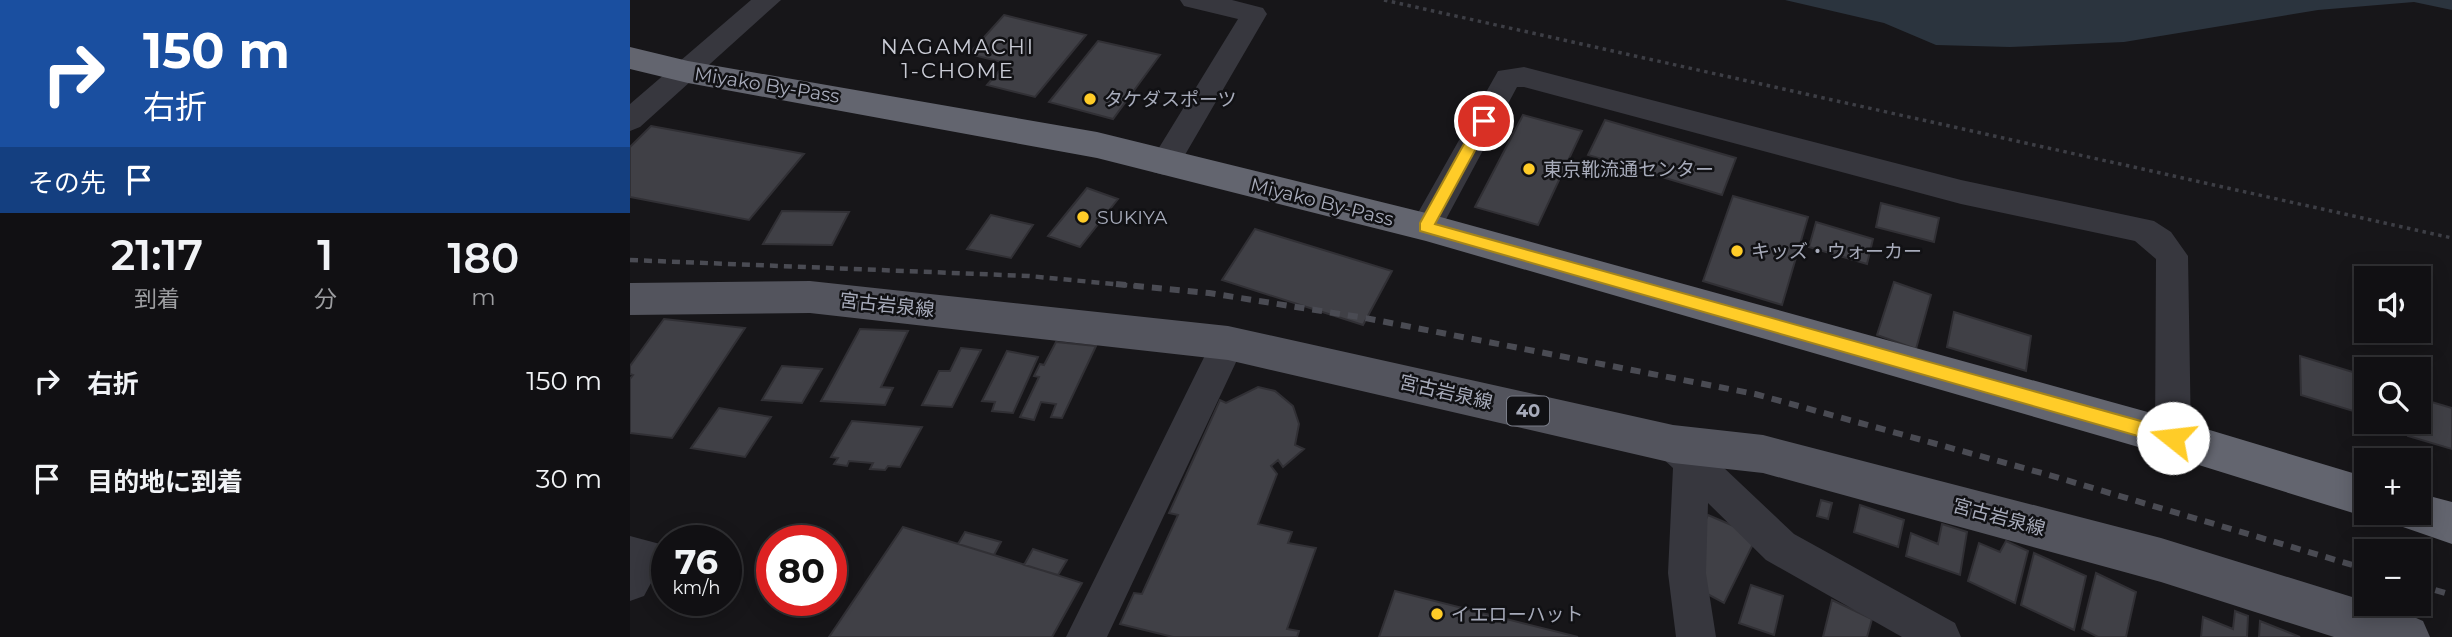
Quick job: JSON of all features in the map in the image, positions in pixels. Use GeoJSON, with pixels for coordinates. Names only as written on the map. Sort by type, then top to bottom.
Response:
{"type":"FeatureCollection","features":[{"type":"Feature","properties":{"kind":"highway","name":"Miyako By-Pass"},"geometry":{"type":"LineString","coordinates":[[630,58],[688,72],[1084,142],[1426,227],[2173,438],[2354,493]]}},
{"type":"Feature","properties":{"kind":"highway"},"geometry":{"type":"LineString","coordinates":[[2431,517],[2452,523]]}},
{"type":"Feature","properties":{"kind":"main road","name":"宮古岩泉線"},"geometry":{"type":"LineString","coordinates":[[630,299],[810,297],[1228,343],[1682,453],[1763,454],[2161,560],[2407,637]]}},
{"type":"Feature","properties":{"kind":"street"},"geometry":{"type":"LineString","coordinates":[[630,120],[768,0]]}},
{"type":"Feature","properties":{"kind":"street"},"geometry":{"type":"LineString","coordinates":[[1164,164],[1254,14],[1193,0]]}},
{"type":"Feature","properties":{"kind":"street"},"geometry":{"type":"LineString","coordinates":[[1426,227],[1508,78],[1524,77],[1961,192],[2143,230],[2160,241],[2172,256],[2173,438]]}},
{"type":"Feature","properties":{"kind":"street"},"geometry":{"type":"LineString","coordinates":[[1086,637],[1228,343]]}},
{"type":"Feature","properties":{"kind":"street"},"geometry":{"type":"LineString","coordinates":[[1682,453],[1780,547],[1902,628],[1941,637]]}},
{"type":"Feature","properties":{"kind":"street"},"geometry":{"type":"LineString","coordinates":[[1682,453],[1687,573],[1696,637]]}},
{"type":"Feature","properties":{"kind":"street"},"geometry":{"type":"LineString","coordinates":[[630,555],[646,557],[630,582]]}},
{"type":"Feature","properties":{"kind":"path"},"geometry":{"type":"LineString","coordinates":[[1384,0],[2452,238]]}},
{"type":"Feature","properties":{"kind":"shaded area"},"geometry":{"type":"Polygon","coordinates":[[[1785,0],[2452,0],[2452,10],[2414,2],[2318,10],[2124,42],[2010,47],[1936,45],[1884,23],[1785,0]]]}},
{"type":"Feature","properties":{"kind":"building"},"geometry":{"type":"Polygon","coordinates":[[[1004,15],[1086,35],[1035,97],[987,85],[1006,63],[969,54],[1004,15]]]}},
{"type":"Feature","properties":{"kind":"building"},"geometry":{"type":"Polygon","coordinates":[[[1098,41],[1160,55],[1113,119],[1049,102],[1098,41]]]}},
{"type":"Feature","properties":{"kind":"building","name":"東京靴流通センター"},"geometry":{"type":"Polygon","coordinates":[[[1523,115],[1582,131],[1538,225],[1475,207],[1523,115]]]}},
{"type":"Feature","properties":{"kind":"building"},"geometry":{"type":"Polygon","coordinates":[[[1605,120],[1736,158],[1722,195],[1588,155],[1605,120]]]}},
{"type":"Feature","properties":{"kind":"building"},"geometry":{"type":"Polygon","coordinates":[[[651,126],[804,154],[749,220],[630,197],[630,147],[651,126]]]}},
{"type":"Feature","properties":{"kind":"building","name":"SUKIYA"},"geometry":{"type":"Polygon","coordinates":[[[1087,188],[1118,199],[1080,247],[1048,236],[1087,188]]]}},
{"type":"Feature","properties":{"kind":"building"},"geometry":{"type":"Polygon","coordinates":[[[1733,196],[1808,217],[1782,305],[1703,281],[1733,196]]]}},
{"type":"Feature","properties":{"kind":"building"},"geometry":{"type":"Polygon","coordinates":[[[1881,203],[1939,218],[1934,242],[1876,227],[1881,203]]]}},
{"type":"Feature","properties":{"kind":"building"},"geometry":{"type":"Polygon","coordinates":[[[782,211],[849,212],[832,245],[763,244],[782,211]]]}},
{"type":"Feature","properties":{"kind":"building"},"geometry":{"type":"Polygon","coordinates":[[[991,215],[1033,225],[1011,258],[967,249],[991,215]]]}},
{"type":"Feature","properties":{"kind":"building"},"geometry":{"type":"Polygon","coordinates":[[[1816,222],[1873,239],[1867,264],[1809,247],[1816,222]]]}},
{"type":"Feature","properties":{"kind":"building"},"geometry":{"type":"Polygon","coordinates":[[[1255,229],[1392,271],[1363,325],[1222,280],[1255,229]]]}},
{"type":"Feature","properties":{"kind":"building"},"geometry":{"type":"Polygon","coordinates":[[[1894,282],[1931,295],[1916,349],[1877,335],[1894,282]]]}},
{"type":"Feature","properties":{"kind":"building"},"geometry":{"type":"Polygon","coordinates":[[[1954,312],[2031,336],[2026,371],[1947,347],[1954,312]]]}},
{"type":"Feature","properties":{"kind":"building"},"geometry":{"type":"Polygon","coordinates":[[[664,319],[745,328],[672,438],[630,433],[630,379],[633,375],[630,374],[630,366],[664,319]]]}},
{"type":"Feature","properties":{"kind":"building"},"geometry":{"type":"Polygon","coordinates":[[[860,329],[908,331],[881,387],[893,388],[885,405],[821,401],[860,329]]]}},
{"type":"Feature","properties":{"kind":"building"},"geometry":{"type":"Polygon","coordinates":[[[1056,342],[1096,346],[1062,418],[1051,417],[1056,404],[1041,402],[1034,420],[1020,417],[1039,377],[1034,376],[1040,364],[1044,365],[1056,342]]]}},
{"type":"Feature","properties":{"kind":"building"},"geometry":{"type":"Polygon","coordinates":[[[961,348],[981,350],[952,407],[922,405],[939,371],[950,371],[961,348]]]}},
{"type":"Feature","properties":{"kind":"building"},"geometry":{"type":"Polygon","coordinates":[[[1007,351],[1038,357],[1013,413],[992,411],[995,402],[982,401],[1007,351]]]}},
{"type":"Feature","properties":{"kind":"building"},"geometry":{"type":"Polygon","coordinates":[[[2300,356],[2354,372],[2354,411],[2301,395],[2300,356]]]}},
{"type":"Feature","properties":{"kind":"building"},"geometry":{"type":"Polygon","coordinates":[[[782,366],[822,369],[802,403],[762,400],[782,366]]]}},
{"type":"Feature","properties":{"kind":"building"},"geometry":{"type":"Polygon","coordinates":[[[1258,387],[1275,391],[1293,406],[1299,424],[1295,445],[1304,449],[1283,467],[1278,460],[1271,466],[1277,474],[1258,524],[1292,532],[1288,543],[1316,548],[1287,629],[1299,631],[1297,637],[1173,637],[1120,624],[1134,593],[1142,594],[1178,515],[1169,513],[1220,400],[1226,403],[1258,387]]]}},
{"type":"Feature","properties":{"kind":"building"},"geometry":{"type":"Polygon","coordinates":[[[2431,402],[2452,408],[2452,449],[2408,436],[2431,434],[2431,402]]]}},
{"type":"Feature","properties":{"kind":"building"},"geometry":{"type":"Polygon","coordinates":[[[719,408],[771,417],[745,457],[691,448],[719,408]]]}},
{"type":"Feature","properties":{"kind":"building"},"geometry":{"type":"Polygon","coordinates":[[[852,421],[922,427],[900,467],[870,469],[873,463],[849,461],[847,466],[834,464],[838,458],[831,457],[852,421]]]}},
{"type":"Feature","properties":{"kind":"building"},"geometry":{"type":"Polygon","coordinates":[[[1821,500],[1832,503],[1828,519],[1817,516],[1821,500]]]}},
{"type":"Feature","properties":{"kind":"building"},"geometry":{"type":"Polygon","coordinates":[[[1860,505],[1904,520],[1898,547],[1854,532],[1860,505]]]}},
{"type":"Feature","properties":{"kind":"building"},"geometry":{"type":"Polygon","coordinates":[[[1708,515],[1757,536],[1724,603],[1700,590],[1695,541],[1708,515]]]}},
{"type":"Feature","properties":{"kind":"building"},"geometry":{"type":"Polygon","coordinates":[[[1942,524],[1967,532],[1960,575],[1906,556],[1911,533],[1938,544],[1942,524]]]}},
{"type":"Feature","properties":{"kind":"building"},"geometry":{"type":"Polygon","coordinates":[[[903,527],[1082,583],[1052,637],[829,637],[843,616],[847,616],[847,610],[903,527]]]}},
{"type":"Feature","properties":{"kind":"building"},"geometry":{"type":"Polygon","coordinates":[[[965,532],[1001,542],[994,555],[958,544],[965,532]]]}},
{"type":"Feature","properties":{"kind":"building"},"geometry":{"type":"Polygon","coordinates":[[[2006,541],[2028,551],[2015,603],[1968,581],[1979,543],[2000,552],[2006,541]]]}},
{"type":"Feature","properties":{"kind":"building"},"geometry":{"type":"Polygon","coordinates":[[[1033,549],[1067,560],[1058,575],[1024,565],[1033,549]]]}},
{"type":"Feature","properties":{"kind":"building"},"geometry":{"type":"Polygon","coordinates":[[[2034,553],[2086,576],[2074,630],[2021,605],[2034,553]]]}},
{"type":"Feature","properties":{"kind":"building"},"geometry":{"type":"Polygon","coordinates":[[[2096,573],[2136,592],[2126,637],[2098,637],[2082,629],[2096,573]]]}},
{"type":"Feature","properties":{"kind":"building"},"geometry":{"type":"Polygon","coordinates":[[[1751,585],[1783,596],[1774,635],[1739,623],[1751,585]]]}},
{"type":"Feature","properties":{"kind":"building","name":"イエローハット"},"geometry":{"type":"Polygon","coordinates":[[[1395,591],[1578,637],[1379,637],[1395,591]]]}},
{"type":"Feature","properties":{"kind":"building"},"geometry":{"type":"Polygon","coordinates":[[[1832,600],[1872,619],[1867,637],[1823,637],[1832,600]]]}},
{"type":"Feature","properties":{"kind":"building"},"geometry":{"type":"Polygon","coordinates":[[[2235,611],[2248,616],[2247,637],[2201,637],[2203,617],[2233,629],[2235,611]]]}},
{"type":"Feature","properties":{"kind":"building"},"geometry":{"type":"Polygon","coordinates":[[[2260,621],[2300,637],[2259,637],[2260,621]]]}},
{"type":"Feature","properties":{"kind":"railway"},"geometry":{"type":"LineString","coordinates":[[630,260],[1029,276],[1134,286]]}},
{"type":"Feature","properties":{"kind":"railway"},"geometry":{"type":"LineString","coordinates":[[1116,284],[1209,293],[1365,318],[1755,394],[2049,475],[2354,565]]}},
{"type":"Feature","properties":{"kind":"railway"},"geometry":{"type":"LineString","coordinates":[[2431,589],[2452,595]]}},
{"type":"Feature","properties":{"kind":"place","name":"タケダスポーツ"},"geometry":{"type":"Point","coordinates":[1090,99]}},
{"type":"Feature","properties":{"kind":"place","name":"東京靴流通センター"},"geometry":{"type":"Point","coordinates":[1529,169]}},
{"type":"Feature","properties":{"kind":"place","name":"SUKIYA"},"geometry":{"type":"Point","coordinates":[1083,217]}},
{"type":"Feature","properties":{"kind":"place","name":"キッズ・ウォーカー"},"geometry":{"type":"Point","coordinates":[1737,251]}},
{"type":"Feature","properties":{"kind":"place","name":"イエローハット"},"geometry":{"type":"Point","coordinates":[1437,614]}},
{"type":"Feature","properties":{"kind":"district","name":"NAGAMACHI 1-CHOME"},"geometry":{"type":"Point","coordinates":[958,58]}},
{"type":"Feature","properties":{"kind":"route"},"geometry":{"type":"LineString","coordinates":[[1484,121],[1426,227],[2173,438]]}}]}
